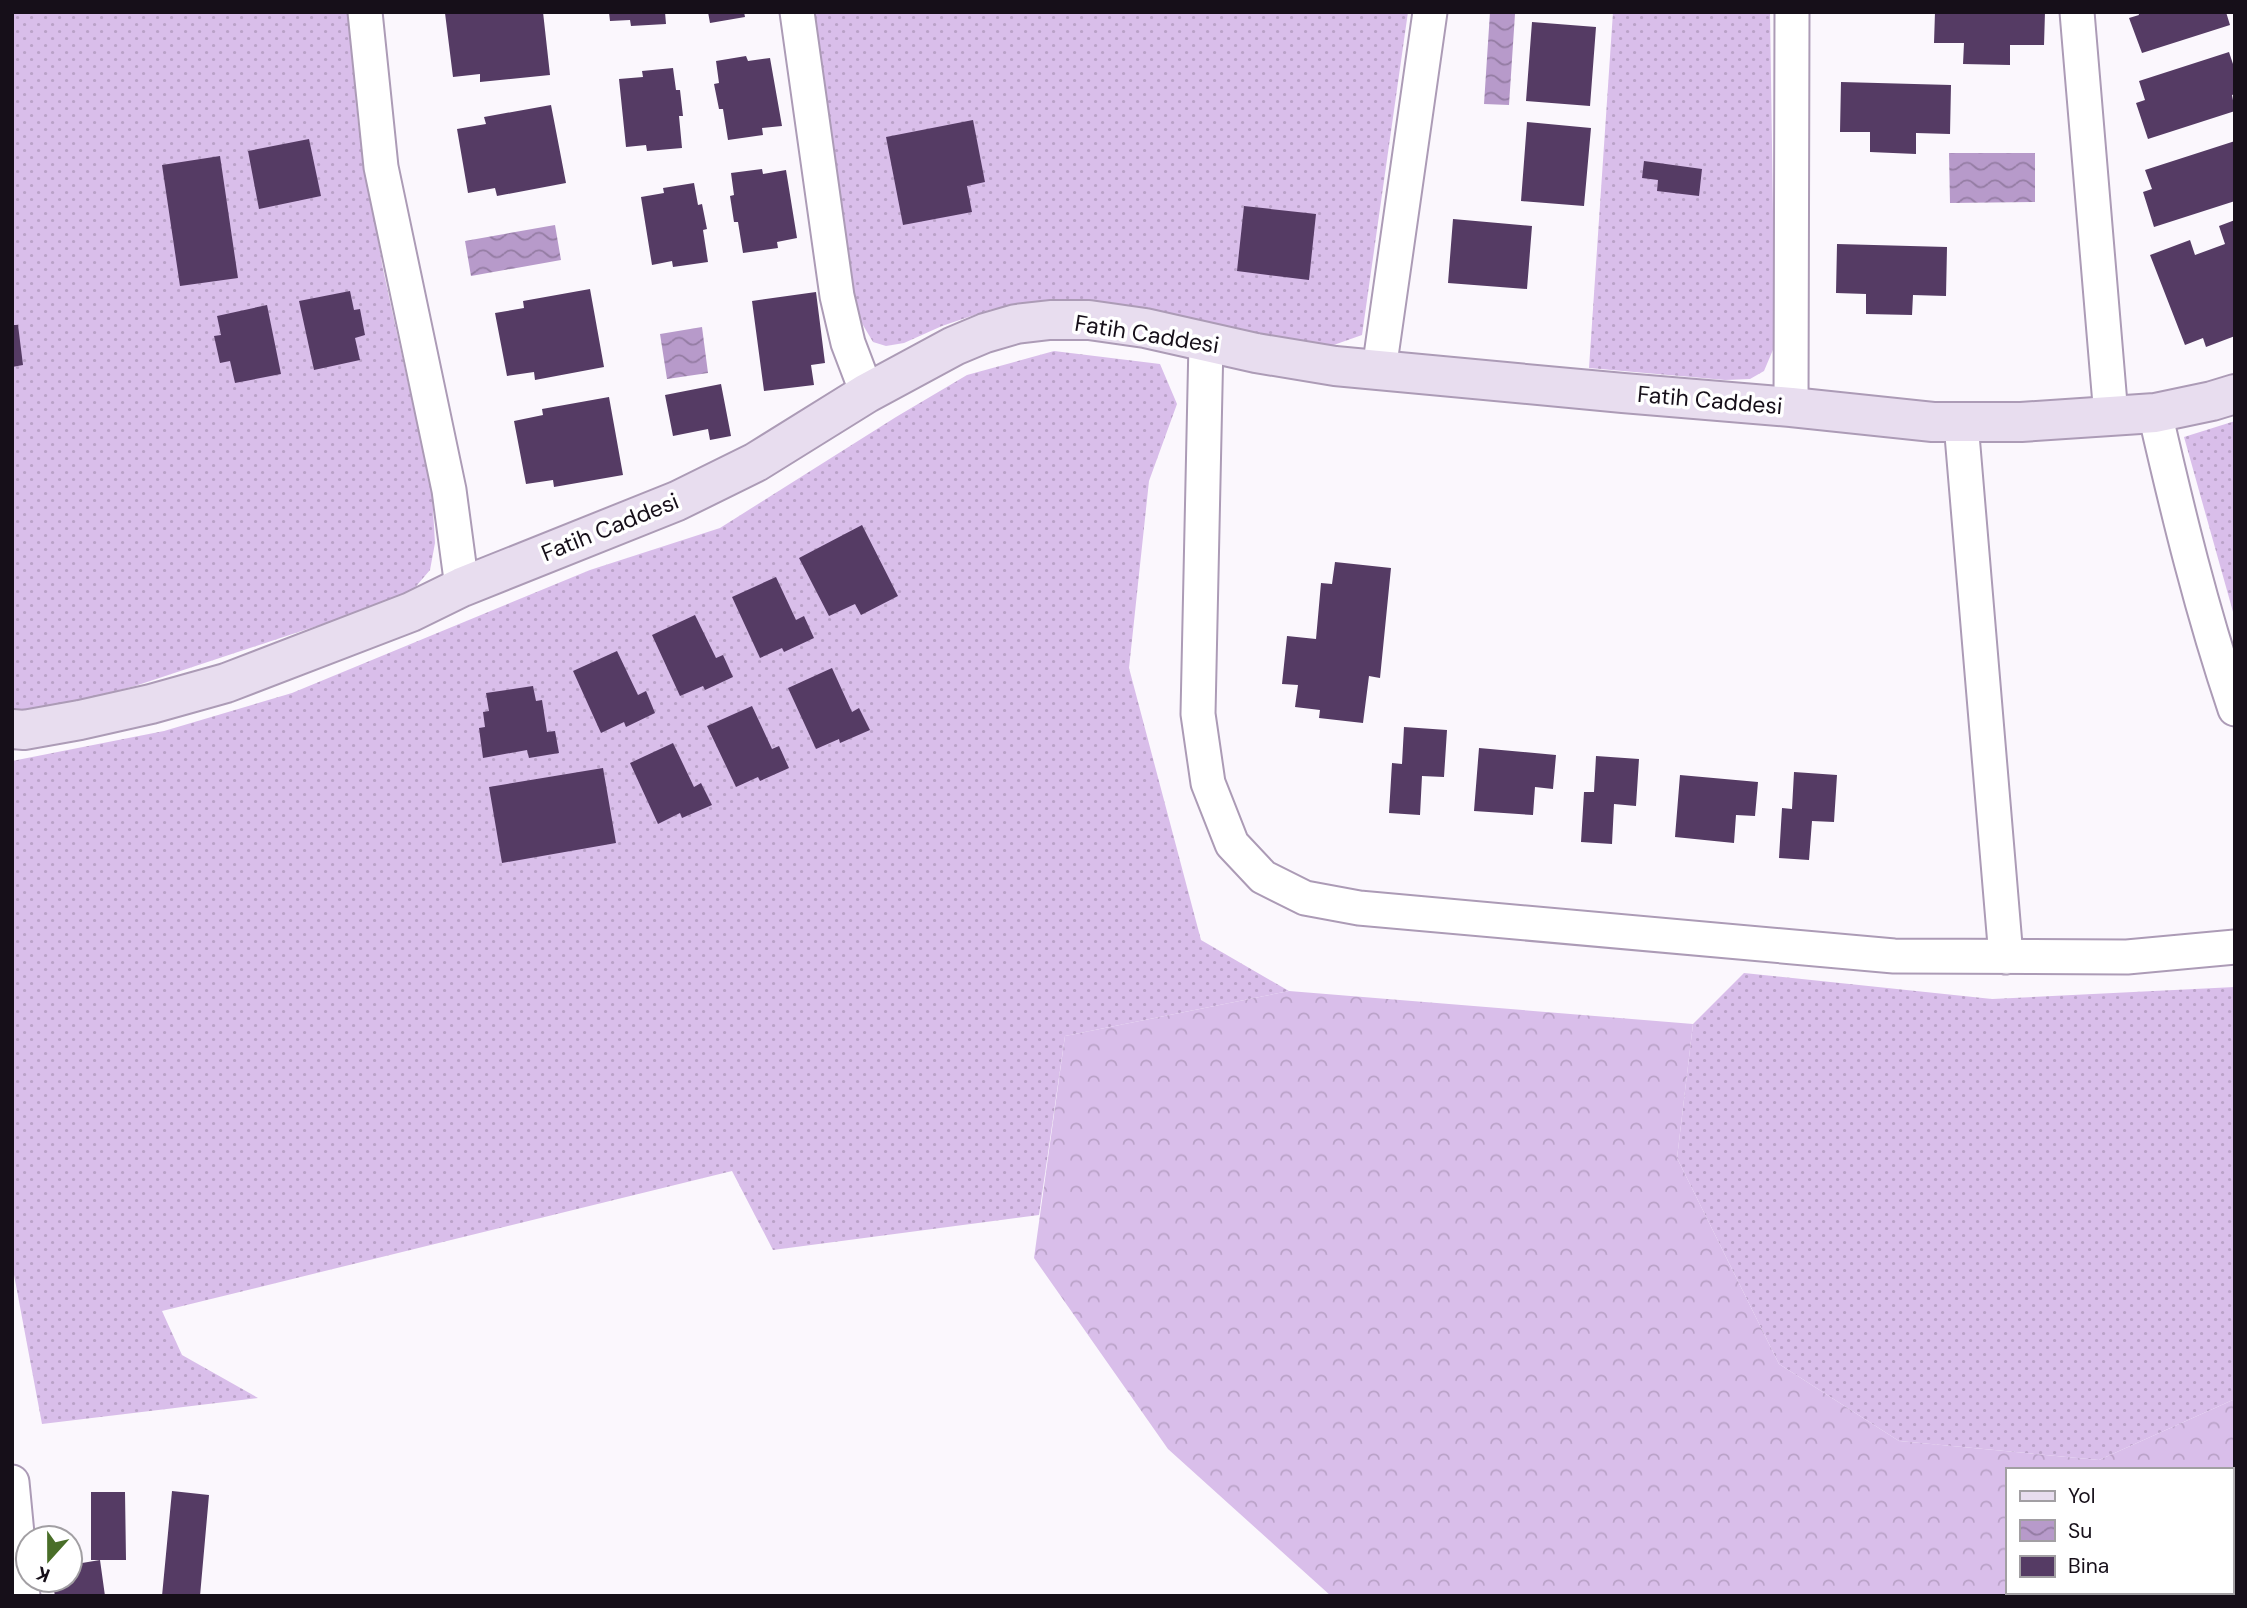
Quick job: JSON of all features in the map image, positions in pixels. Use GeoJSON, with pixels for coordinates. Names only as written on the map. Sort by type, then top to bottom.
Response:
{"type":"FeatureCollection","features":[{"type":"Feature","properties":{"kind":"street"},"geometry":{"type":"LineString","coordinates":[[365,12],[381,167],[449,490],[462,587]]}},
{"type":"Feature","properties":{"kind":"street"},"geometry":{"type":"LineString","coordinates":[[797,12],[837,296],[848,343],[867,393]]}},
{"type":"Feature","properties":{"kind":"street"},"geometry":{"type":"LineString","coordinates":[[1379,370],[1430,12]]}},
{"type":"Feature","properties":{"kind":"street"},"geometry":{"type":"LineString","coordinates":[[1791,407],[1792,12]]}},
{"type":"Feature","properties":{"kind":"street"},"geometry":{"type":"LineString","coordinates":[[2077,12],[2111,416]]}},
{"type":"Feature","properties":{"kind":"street","name":"Fatih Caddesi"},"geometry":{"type":"LineString","coordinates":[[12,729],[24,730],[80,720],[226,683],[411,612],[462,587],[677,501],[756,462],[867,393],[954,346],[1016,324],[1049,320],[1089,320],[1145,328],[1269,355],[1335,366],[1933,422],[2021,422],[2155,413],[2235,394]]}},
{"type":"Feature","properties":{"kind":"street"},"geometry":{"type":"LineString","coordinates":[[1206,342],[1198,715],[1208,783],[1232,844],[1263,877],[1305,898],[1359,908],[1894,956],[2127,957],[2235,947]]}},
{"type":"Feature","properties":{"kind":"street"},"geometry":{"type":"LineString","coordinates":[[2155,413],[2213,646],[2235,709]]}},
{"type":"Feature","properties":{"kind":"street"},"geometry":{"type":"LineString","coordinates":[[1961,423],[2006,957]]}},
{"type":"Feature","properties":{"kind":"street"},"geometry":{"type":"LineString","coordinates":[[12,1482],[23,1596]]}},
{"type":"Feature","properties":{"kind":"green space"},"geometry":{"type":"Polygon","coordinates":[[[12,12],[348,12],[358,123],[383,269],[432,493],[435,543],[430,570],[412,591],[365,610],[135,686],[55,706],[19,711],[12,708],[12,12]]]}},
{"type":"Feature","properties":{"kind":"green space"},"geometry":{"type":"Polygon","coordinates":[[[814,12],[1408,12],[1362,335],[1328,347],[1057,303],[992,309],[942,326],[904,343],[886,346],[873,342],[860,320],[852,287],[814,12]]]}},
{"type":"Feature","properties":{"kind":"green space"},"geometry":{"type":"Polygon","coordinates":[[[1613,12],[1770,12],[1775,345],[1764,371],[1750,379],[1725,380],[1589,368],[1613,12]]]}},
{"type":"Feature","properties":{"kind":"green space"},"geometry":{"type":"Polygon","coordinates":[[[1054,351],[1160,364],[1177,404],[1149,481],[1129,668],[1201,940],[1289,991],[1065,1036],[1039,1215],[773,1250],[732,1171],[162,1311],[182,1355],[258,1398],[42,1424],[12,1264],[12,761],[164,731],[292,693],[590,570],[720,528],[967,375],[1054,351]]]}},
{"type":"Feature","properties":{"kind":"green space"},"geometry":{"type":"Polygon","coordinates":[[[2235,421],[2235,619],[2184,437],[2235,421]]]}},
{"type":"Feature","properties":{"kind":"green space"},"geometry":{"type":"Polygon","coordinates":[[[1744,973],[1992,999],[2235,987],[2235,1399],[2099,1460],[1899,1441],[1779,1364],[1677,1158],[1693,1024],[1744,973]]]}},
{"type":"Feature","properties":{"kind":"green space"},"geometry":{"type":"Polygon","coordinates":[[[1289,991],[1693,1024],[1677,1158],[1779,1364],[1899,1441],[2099,1460],[2235,1399],[2235,1596],[1331,1596],[1168,1449],[1034,1258],[1065,1036],[1289,991]]]}},
{"type":"Feature","properties":{"kind":"water"},"geometry":{"type":"Polygon","coordinates":[[[1490,12],[1515,14],[1509,105],[1484,104],[1490,12]]]}},
{"type":"Feature","properties":{"kind":"water"},"geometry":{"type":"Polygon","coordinates":[[[1949,153],[2035,153],[2035,202],[1950,203],[1949,153]]]}},
{"type":"Feature","properties":{"kind":"water"},"geometry":{"type":"Polygon","coordinates":[[[555,225],[561,260],[471,276],[465,241],[555,225]]]}},
{"type":"Feature","properties":{"kind":"water"},"geometry":{"type":"Polygon","coordinates":[[[702,327],[708,373],[667,379],[660,334],[702,327]]]}},
{"type":"Feature","properties":{"kind":"building"},"geometry":{"type":"Polygon","coordinates":[[[543,12],[550,75],[480,82],[480,74],[453,77],[445,13],[543,12]]]}},
{"type":"Feature","properties":{"kind":"building"},"geometry":{"type":"Polygon","coordinates":[[[609,12],[665,12],[666,24],[631,26],[630,20],[610,21],[609,12]]]}},
{"type":"Feature","properties":{"kind":"building"},"geometry":{"type":"Polygon","coordinates":[[[708,12],[744,12],[745,17],[710,23],[708,12]]]}},
{"type":"Feature","properties":{"kind":"building"},"geometry":{"type":"Polygon","coordinates":[[[1935,12],[2045,12],[2044,45],[2010,45],[2010,65],[1963,64],[1964,43],[1934,43],[1935,12]]]}},
{"type":"Feature","properties":{"kind":"building"},"geometry":{"type":"Polygon","coordinates":[[[2138,12],[2226,12],[2230,25],[2142,53],[2129,18],[2139,15],[2138,12]]]}},
{"type":"Feature","properties":{"kind":"building"},"geometry":{"type":"Polygon","coordinates":[[[1532,22],[1596,27],[1590,106],[1526,101],[1532,22]]]}},
{"type":"Feature","properties":{"kind":"building"},"geometry":{"type":"Polygon","coordinates":[[[2229,52],[2235,70],[2235,94],[2232,95],[2235,111],[2148,139],[2136,103],[2145,100],[2139,81],[2229,52]]]}},
{"type":"Feature","properties":{"kind":"building"},"geometry":{"type":"Polygon","coordinates":[[[746,56],[748,61],[770,58],[782,126],[762,128],[763,135],[728,140],[723,109],[719,109],[714,84],[719,83],[716,61],[746,56]]]}},
{"type":"Feature","properties":{"kind":"building"},"geometry":{"type":"Polygon","coordinates":[[[673,68],[676,90],[680,90],[683,116],[679,116],[682,148],[647,151],[646,145],[626,147],[619,79],[643,77],[642,71],[673,68]]]}},
{"type":"Feature","properties":{"kind":"building"},"geometry":{"type":"Polygon","coordinates":[[[1841,82],[1951,85],[1950,134],[1916,133],[1916,154],[1870,152],[1870,132],[1840,132],[1841,82]]]}},
{"type":"Feature","properties":{"kind":"building"},"geometry":{"type":"Polygon","coordinates":[[[551,105],[566,183],[497,196],[495,188],[468,193],[457,129],[486,124],[484,117],[551,105]]]}},
{"type":"Feature","properties":{"kind":"building"},"geometry":{"type":"Polygon","coordinates":[[[973,120],[985,182],[967,186],[972,212],[903,225],[886,137],[973,120]]]}},
{"type":"Feature","properties":{"kind":"building"},"geometry":{"type":"Polygon","coordinates":[[[1527,122],[1591,128],[1584,206],[1521,201],[1527,122]]]}},
{"type":"Feature","properties":{"kind":"building"},"geometry":{"type":"Polygon","coordinates":[[[309,139],[321,196],[259,209],[248,151],[309,139]]]}},
{"type":"Feature","properties":{"kind":"building"},"geometry":{"type":"Polygon","coordinates":[[[2235,141],[2235,201],[2154,227],[2143,192],[2152,189],[2145,170],[2235,141]]]}},
{"type":"Feature","properties":{"kind":"building"},"geometry":{"type":"Polygon","coordinates":[[[220,156],[238,278],[180,286],[162,165],[220,156]]]}},
{"type":"Feature","properties":{"kind":"building"},"geometry":{"type":"Polygon","coordinates":[[[1644,161],[1702,169],[1699,196],[1657,191],[1658,180],[1642,178],[1644,161]]]}},
{"type":"Feature","properties":{"kind":"building"},"geometry":{"type":"Polygon","coordinates":[[[762,169],[763,174],[786,170],[797,238],[777,242],[778,248],[743,253],[730,196],[734,195],[731,173],[762,169]]]}},
{"type":"Feature","properties":{"kind":"building"},"geometry":{"type":"Polygon","coordinates":[[[694,183],[698,205],[702,204],[707,229],[703,230],[708,262],[673,267],[672,261],[652,265],[641,197],[664,193],[663,188],[694,183]]]}},
{"type":"Feature","properties":{"kind":"building"},"geometry":{"type":"Polygon","coordinates":[[[1244,206],[1316,214],[1309,280],[1237,271],[1244,206]]]}},
{"type":"Feature","properties":{"kind":"building"},"geometry":{"type":"Polygon","coordinates":[[[1453,219],[1532,226],[1527,289],[1448,283],[1453,219]]]}},
{"type":"Feature","properties":{"kind":"building"},"geometry":{"type":"Polygon","coordinates":[[[2235,220],[2235,336],[2206,347],[2203,338],[2185,345],[2150,255],[2190,240],[2195,255],[2225,244],[2219,226],[2235,220]]]}},
{"type":"Feature","properties":{"kind":"building"},"geometry":{"type":"Polygon","coordinates":[[[1837,244],[1947,247],[1946,296],[1913,295],[1912,315],[1866,314],[1866,294],[1836,293],[1837,244]]]}},
{"type":"Feature","properties":{"kind":"building"},"geometry":{"type":"Polygon","coordinates":[[[590,289],[604,367],[535,380],[534,372],[507,376],[495,313],[524,308],[523,301],[590,289]]]}},
{"type":"Feature","properties":{"kind":"building"},"geometry":{"type":"Polygon","coordinates":[[[350,291],[354,310],[360,309],[365,335],[355,338],[360,360],[314,370],[299,301],[350,291]]]}},
{"type":"Feature","properties":{"kind":"building"},"geometry":{"type":"Polygon","coordinates":[[[816,292],[825,363],[811,365],[814,385],[764,391],[752,301],[816,292]]]}},
{"type":"Feature","properties":{"kind":"building"},"geometry":{"type":"Polygon","coordinates":[[[267,305],[281,374],[235,383],[230,361],[220,363],[214,336],[221,335],[217,316],[267,305]]]}},
{"type":"Feature","properties":{"kind":"building"},"geometry":{"type":"Polygon","coordinates":[[[12,325],[18,325],[23,365],[12,367],[12,325]]]}},
{"type":"Feature","properties":{"kind":"building"},"geometry":{"type":"Polygon","coordinates":[[[721,384],[731,436],[710,440],[708,429],[673,436],[665,395],[721,384]]]}},
{"type":"Feature","properties":{"kind":"building"},"geometry":{"type":"Polygon","coordinates":[[[609,397],[623,475],[554,487],[553,480],[526,484],[514,421],[543,415],[542,409],[609,397]]]}},
{"type":"Feature","properties":{"kind":"building"},"geometry":{"type":"Polygon","coordinates":[[[862,525],[898,596],[861,615],[855,604],[829,616],[799,558],[862,525]]]}},
{"type":"Feature","properties":{"kind":"building"},"geometry":{"type":"Polygon","coordinates":[[[1335,562],[1391,568],[1380,678],[1369,676],[1363,723],[1319,718],[1320,710],[1295,707],[1298,685],[1282,684],[1287,636],[1316,639],[1321,583],[1332,584],[1335,562]]]}},
{"type":"Feature","properties":{"kind":"building"},"geometry":{"type":"Polygon","coordinates":[[[776,577],[796,620],[804,616],[814,638],[784,652],[782,648],[760,658],[732,597],[776,577]]]}},
{"type":"Feature","properties":{"kind":"building"},"geometry":{"type":"Polygon","coordinates":[[[695,615],[716,658],[723,655],[733,677],[705,690],[703,686],[680,696],[652,635],[695,615]]]}},
{"type":"Feature","properties":{"kind":"building"},"geometry":{"type":"Polygon","coordinates":[[[617,651],[638,695],[646,691],[655,713],[626,727],[624,722],[601,733],[573,671],[617,651]]]}},
{"type":"Feature","properties":{"kind":"building"},"geometry":{"type":"Polygon","coordinates":[[[832,668],[852,712],[859,708],[870,730],[840,743],[839,739],[816,749],[788,688],[832,668]]]}},
{"type":"Feature","properties":{"kind":"building"},"geometry":{"type":"Polygon","coordinates":[[[533,686],[536,701],[542,700],[547,732],[555,731],[559,753],[529,758],[527,750],[483,758],[479,728],[485,727],[483,712],[489,711],[486,693],[533,686]]]}},
{"type":"Feature","properties":{"kind":"building"},"geometry":{"type":"Polygon","coordinates":[[[752,706],[772,749],[779,746],[789,768],[760,781],[758,777],[736,787],[707,726],[752,706]]]}},
{"type":"Feature","properties":{"kind":"building"},"geometry":{"type":"Polygon","coordinates":[[[1404,727],[1447,730],[1444,777],[1422,776],[1420,815],[1389,813],[1392,763],[1402,764],[1404,727]]]}},
{"type":"Feature","properties":{"kind":"building"},"geometry":{"type":"Polygon","coordinates":[[[673,743],[694,787],[701,783],[712,805],[682,818],[680,813],[658,824],[630,763],[673,743]]]}},
{"type":"Feature","properties":{"kind":"building"},"geometry":{"type":"Polygon","coordinates":[[[1479,748],[1556,755],[1553,789],[1535,787],[1533,815],[1474,811],[1479,748]]]}},
{"type":"Feature","properties":{"kind":"building"},"geometry":{"type":"Polygon","coordinates":[[[1596,756],[1639,759],[1636,806],[1614,804],[1612,844],[1581,842],[1584,792],[1594,792],[1596,756]]]}},
{"type":"Feature","properties":{"kind":"building"},"geometry":{"type":"Polygon","coordinates":[[[603,768],[616,843],[502,863],[489,787],[603,768]]]}},
{"type":"Feature","properties":{"kind":"building"},"geometry":{"type":"Polygon","coordinates":[[[1794,772],[1837,775],[1834,822],[1812,821],[1809,860],[1779,858],[1782,808],[1792,809],[1794,772]]]}},
{"type":"Feature","properties":{"kind":"building"},"geometry":{"type":"Polygon","coordinates":[[[1680,775],[1758,782],[1755,816],[1736,815],[1734,843],[1675,837],[1680,775]]]}},
{"type":"Feature","properties":{"kind":"building"},"geometry":{"type":"Polygon","coordinates":[[[172,1491],[209,1495],[200,1596],[162,1596],[172,1491]]]}},
{"type":"Feature","properties":{"kind":"building"},"geometry":{"type":"Polygon","coordinates":[[[91,1492],[125,1492],[126,1560],[91,1560],[91,1492]]]}},
{"type":"Feature","properties":{"kind":"building"},"geometry":{"type":"Polygon","coordinates":[[[100,1560],[105,1596],[55,1596],[84,1594],[84,1563],[100,1560]]]}}]}
